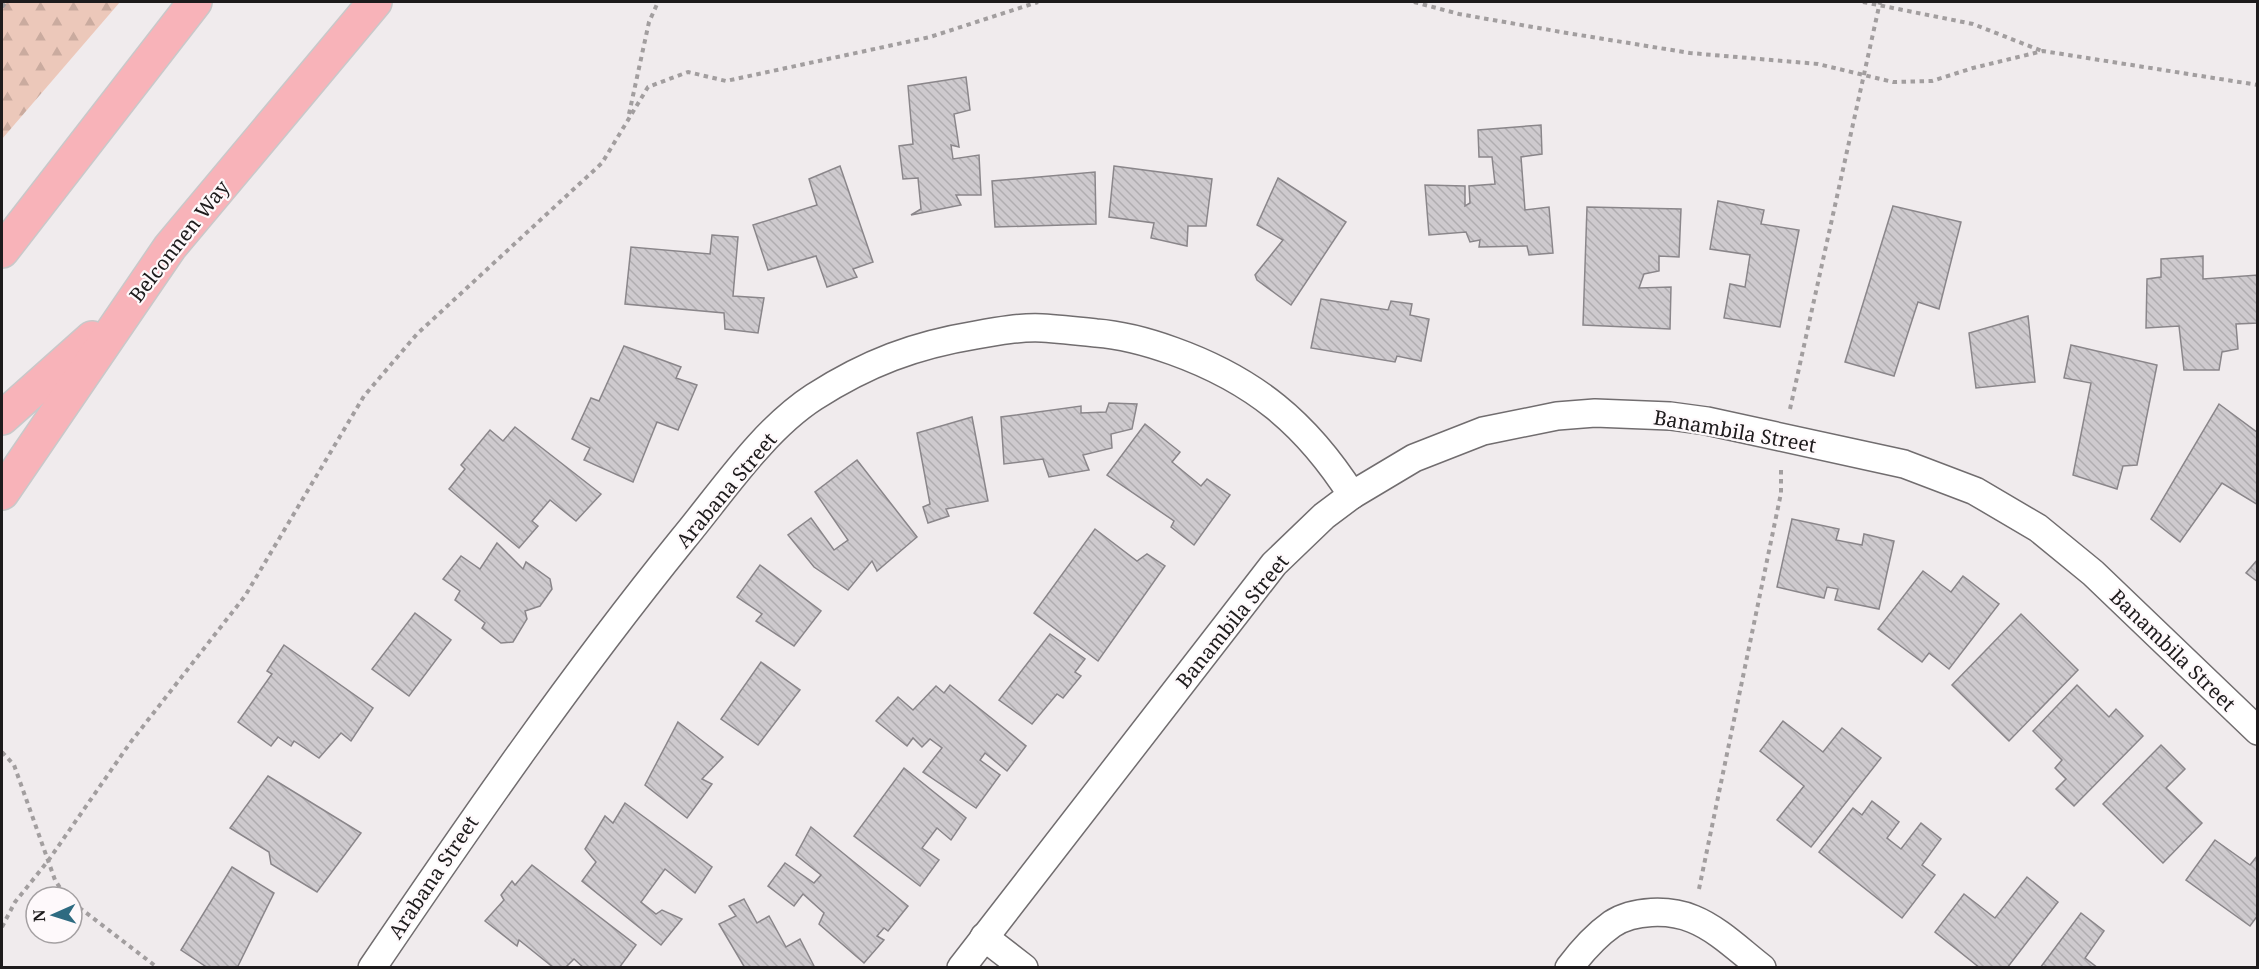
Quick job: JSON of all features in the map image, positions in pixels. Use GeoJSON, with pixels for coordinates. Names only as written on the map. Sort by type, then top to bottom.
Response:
{"type":"FeatureCollection","features":[{"type":"Feature","properties":{"kind":"main road"},"geometry":{"type":"LineString","coordinates":[[2,251],[195,2]]}},
{"type":"Feature","properties":{"kind":"main road","name":"Belconnen Way"},"geometry":{"type":"LineString","coordinates":[[2,493],[170,247],[375,2]]}},
{"type":"Feature","properties":{"kind":"main road"},"geometry":{"type":"LineString","coordinates":[[2,418],[129,305]]}},
{"type":"Feature","properties":{"kind":"street","name":"Arabana Street"},"geometry":{"type":"LineString","coordinates":[[372,968],[483,803],[653,576],[762,441],[812,398],[870,365],[935,342],[1005,329],[1041,328],[1088,332],[1145,341],[1209,364],[1239,380],[1291,418],[1333,465],[1352,495]]}},
{"type":"Feature","properties":{"kind":"street","name":"Banambila Street"},"geometry":{"type":"LineString","coordinates":[[961,968],[1274,564],[1324,516],[1352,495],[1414,458],[1473,435],[1557,416],[1594,413],[1670,416],[1904,464],[1975,491],[2038,528],[2093,573],[2258,730]]}},
{"type":"Feature","properties":{"kind":"street"},"geometry":{"type":"LineString","coordinates":[[1569,968],[1584,948],[1613,923],[1639,914],[1666,912],[1693,919],[1715,932],[1762,968]]}},
{"type":"Feature","properties":{"kind":"street"},"geometry":{"type":"LineString","coordinates":[[984,937],[1024,968]]}},
{"type":"Feature","properties":{"kind":"path"},"geometry":{"type":"LineString","coordinates":[[2,7],[6,2]]}},
{"type":"Feature","properties":{"kind":"path"},"geometry":{"type":"LineString","coordinates":[[628,117],[650,22],[658,2]]}},
{"type":"Feature","properties":{"kind":"path"},"geometry":{"type":"LineString","coordinates":[[2,927],[15,902],[48,861],[130,743],[245,596],[364,396],[417,334],[602,163],[648,87],[688,72],[726,81],[930,37],[1038,2]]}},
{"type":"Feature","properties":{"kind":"path"},"geometry":{"type":"LineString","coordinates":[[1414,2],[1459,14],[1690,53],[1818,64],[1893,82],[1932,81],[1973,68],[2043,51]]}},
{"type":"Feature","properties":{"kind":"path"},"geometry":{"type":"LineString","coordinates":[[1863,2],[1880,3],[1973,24],[2043,51],[2258,85]]}},
{"type":"Feature","properties":{"kind":"path"},"geometry":{"type":"LineString","coordinates":[[1693,919],[1781,494],[1780,473],[1784,438],[1880,3]]}},
{"type":"Feature","properties":{"kind":"path"},"geometry":{"type":"LineString","coordinates":[[2,752],[14,765],[58,885]]}},
{"type":"Feature","properties":{"kind":"path"},"geometry":{"type":"LineString","coordinates":[[84,911],[158,968]]}},
{"type":"Feature","properties":{"kind":"green space"},"geometry":{"type":"Polygon","coordinates":[[[2,2],[120,2],[2,139],[2,2]]]}},
{"type":"Feature","properties":{"kind":"building"},"geometry":{"type":"Polygon","coordinates":[[[966,77],[970,110],[954,114],[959,147],[951,145],[953,159],[979,155],[981,195],[956,195],[961,205],[911,215],[921,209],[918,178],[903,179],[899,146],[913,144],[908,86],[966,77]]]}},
{"type":"Feature","properties":{"kind":"building"},"geometry":{"type":"Polygon","coordinates":[[[1541,125],[1542,154],[1521,157],[1525,210],[1549,207],[1553,253],[1529,255],[1527,246],[1479,247],[1480,240],[1470,242],[1466,232],[1429,235],[1425,185],[1465,186],[1465,206],[1470,203],[1469,186],[1495,184],[1492,157],[1479,157],[1478,130],[1541,125]]]}},
{"type":"Feature","properties":{"kind":"building"},"geometry":{"type":"Polygon","coordinates":[[[840,166],[873,262],[853,269],[857,277],[827,287],[816,256],[768,270],[753,225],[817,205],[809,179],[840,166]]]}},
{"type":"Feature","properties":{"kind":"building"},"geometry":{"type":"Polygon","coordinates":[[[1114,166],[1212,179],[1206,226],[1188,226],[1187,246],[1151,238],[1154,223],[1109,217],[1114,166]]]}},
{"type":"Feature","properties":{"kind":"building"},"geometry":{"type":"Polygon","coordinates":[[[1095,172],[1096,224],[995,227],[992,181],[1095,172]]]}},
{"type":"Feature","properties":{"kind":"building"},"geometry":{"type":"Polygon","coordinates":[[[1278,178],[1346,222],[1291,305],[1257,280],[1255,275],[1283,240],[1257,225],[1278,178]]]}},
{"type":"Feature","properties":{"kind":"building"},"geometry":{"type":"Polygon","coordinates":[[[1718,201],[1764,210],[1761,224],[1799,230],[1780,327],[1724,318],[1730,284],[1745,287],[1750,255],[1710,249],[1718,201]]]}},
{"type":"Feature","properties":{"kind":"building"},"geometry":{"type":"Polygon","coordinates":[[[1893,206],[1961,222],[1939,309],[1918,302],[1894,376],[1845,362],[1893,206]]]}},
{"type":"Feature","properties":{"kind":"building"},"geometry":{"type":"Polygon","coordinates":[[[1587,207],[1681,209],[1679,257],[1659,256],[1659,271],[1644,274],[1639,288],[1671,287],[1670,329],[1583,325],[1587,207]]]}},
{"type":"Feature","properties":{"kind":"building"},"geometry":{"type":"Polygon","coordinates":[[[712,235],[738,237],[733,296],[764,298],[758,333],[725,329],[724,313],[625,304],[631,247],[710,254],[712,235]]]}},
{"type":"Feature","properties":{"kind":"building"},"geometry":{"type":"Polygon","coordinates":[[[2203,256],[2203,279],[2258,275],[2258,323],[2236,324],[2238,349],[2222,352],[2219,370],[2184,370],[2179,326],[2146,328],[2147,279],[2161,277],[2161,259],[2203,256]]]}},
{"type":"Feature","properties":{"kind":"building"},"geometry":{"type":"Polygon","coordinates":[[[1321,299],[1388,310],[1391,301],[1412,304],[1410,315],[1429,319],[1421,361],[1397,356],[1395,362],[1311,348],[1321,299]]]}},
{"type":"Feature","properties":{"kind":"building"},"geometry":{"type":"Polygon","coordinates":[[[2028,316],[2035,382],[1976,388],[1969,333],[2028,316]]]}},
{"type":"Feature","properties":{"kind":"building"},"geometry":{"type":"Polygon","coordinates":[[[2071,345],[2157,365],[2137,465],[2123,466],[2117,489],[2073,475],[2091,383],[2064,378],[2071,345]]]}},
{"type":"Feature","properties":{"kind":"building"},"geometry":{"type":"Polygon","coordinates":[[[624,346],[681,367],[676,378],[697,385],[678,430],[657,422],[633,482],[584,460],[590,448],[572,439],[591,398],[599,401],[624,346]]]}},
{"type":"Feature","properties":{"kind":"building"},"geometry":{"type":"Polygon","coordinates":[[[1109,403],[1137,404],[1132,429],[1111,434],[1112,448],[1083,455],[1089,470],[1049,477],[1043,459],[1004,464],[1001,417],[1081,406],[1081,413],[1106,412],[1109,403]]]}},
{"type":"Feature","properties":{"kind":"building"},"geometry":{"type":"Polygon","coordinates":[[[2219,404],[2258,433],[2258,505],[2222,483],[2180,542],[2151,519],[2219,404]]]}},
{"type":"Feature","properties":{"kind":"building"},"geometry":{"type":"Polygon","coordinates":[[[972,417],[988,501],[946,509],[949,516],[928,523],[923,507],[930,504],[917,433],[972,417]]]}},
{"type":"Feature","properties":{"kind":"building"},"geometry":{"type":"Polygon","coordinates":[[[1145,424],[1180,452],[1172,462],[1201,486],[1207,479],[1230,495],[1194,545],[1171,527],[1174,521],[1107,475],[1145,424]]]}},
{"type":"Feature","properties":{"kind":"building"},"geometry":{"type":"Polygon","coordinates":[[[515,427],[601,494],[576,521],[550,500],[532,521],[538,526],[519,548],[449,489],[465,469],[461,465],[490,430],[503,441],[515,427]]]}},
{"type":"Feature","properties":{"kind":"building"},"geometry":{"type":"Polygon","coordinates":[[[857,460],[917,537],[877,571],[872,561],[848,590],[814,567],[788,535],[811,518],[834,550],[848,540],[815,492],[857,460]]]}},
{"type":"Feature","properties":{"kind":"building"},"geometry":{"type":"Polygon","coordinates":[[[1792,519],[1839,529],[1836,540],[1862,545],[1864,534],[1894,541],[1879,609],[1835,600],[1838,589],[1827,587],[1824,598],[1777,587],[1792,519]]]}},
{"type":"Feature","properties":{"kind":"building"},"geometry":{"type":"Polygon","coordinates":[[[1095,529],[1137,561],[1147,554],[1165,566],[1098,661],[1034,613],[1095,529]]]}},
{"type":"Feature","properties":{"kind":"building"},"geometry":{"type":"Polygon","coordinates":[[[497,543],[523,569],[526,562],[550,579],[552,589],[540,606],[525,611],[527,619],[513,642],[501,643],[482,628],[485,623],[455,600],[460,591],[443,579],[461,556],[480,569],[497,543]]]}},
{"type":"Feature","properties":{"kind":"building"},"geometry":{"type":"Polygon","coordinates":[[[2258,559],[2258,582],[2246,573],[2258,559]]]}},
{"type":"Feature","properties":{"kind":"building"},"geometry":{"type":"Polygon","coordinates":[[[760,565],[821,611],[794,646],[756,621],[762,614],[737,597],[760,565]]]}},
{"type":"Feature","properties":{"kind":"building"},"geometry":{"type":"Polygon","coordinates":[[[1923,571],[1951,592],[1963,576],[1999,604],[1949,669],[1929,653],[1922,662],[1878,629],[1923,571]]]}},
{"type":"Feature","properties":{"kind":"building"},"geometry":{"type":"Polygon","coordinates":[[[415,613],[451,640],[409,696],[372,669],[415,613]]]}},
{"type":"Feature","properties":{"kind":"building"},"geometry":{"type":"Polygon","coordinates":[[[2021,614],[2078,670],[2009,741],[1952,685],[2021,614]]]}},
{"type":"Feature","properties":{"kind":"building"},"geometry":{"type":"Polygon","coordinates":[[[1050,634],[1085,659],[1075,672],[1081,676],[1063,698],[1057,694],[1032,724],[999,700],[1050,634]]]}},
{"type":"Feature","properties":{"kind":"building"},"geometry":{"type":"Polygon","coordinates":[[[284,645],[373,708],[351,741],[341,733],[319,758],[294,741],[291,746],[278,737],[271,746],[238,722],[272,674],[267,671],[284,645]]]}},
{"type":"Feature","properties":{"kind":"building"},"geometry":{"type":"Polygon","coordinates":[[[761,662],[800,690],[758,745],[721,719],[761,662]]]}},
{"type":"Feature","properties":{"kind":"building"},"geometry":{"type":"Polygon","coordinates":[[[950,685],[1026,746],[1007,771],[985,753],[980,760],[1000,775],[976,808],[923,772],[942,748],[930,739],[922,747],[913,738],[907,746],[876,721],[898,697],[913,710],[936,686],[944,693],[950,685]]]}},
{"type":"Feature","properties":{"kind":"building"},"geometry":{"type":"Polygon","coordinates":[[[2077,685],[2109,717],[2116,709],[2143,736],[2074,806],[2056,789],[2066,779],[2055,768],[2062,760],[2033,731],[2077,685]]]}},
{"type":"Feature","properties":{"kind":"building"},"geometry":{"type":"Polygon","coordinates":[[[1783,721],[1823,752],[1842,728],[1881,758],[1811,847],[1777,820],[1804,786],[1760,751],[1783,721]]]}},
{"type":"Feature","properties":{"kind":"building"},"geometry":{"type":"Polygon","coordinates":[[[678,722],[723,757],[702,779],[712,784],[687,818],[645,785],[678,722]]]}},
{"type":"Feature","properties":{"kind":"building"},"geometry":{"type":"Polygon","coordinates":[[[2161,745],[2185,769],[2166,788],[2202,823],[2163,863],[2103,804],[2161,745]]]}},
{"type":"Feature","properties":{"kind":"building"},"geometry":{"type":"Polygon","coordinates":[[[904,768],[966,818],[951,840],[937,828],[922,848],[939,860],[920,886],[854,836],[904,768]]]}},
{"type":"Feature","properties":{"kind":"building"},"geometry":{"type":"Polygon","coordinates":[[[268,776],[361,833],[317,892],[271,864],[269,852],[230,828],[268,776]]]}},
{"type":"Feature","properties":{"kind":"building"},"geometry":{"type":"Polygon","coordinates":[[[1872,801],[1899,822],[1887,838],[1901,849],[1921,823],[1941,839],[1922,865],[1935,875],[1902,918],[1819,852],[1853,808],[1862,815],[1872,801]]]}},
{"type":"Feature","properties":{"kind":"building"},"geometry":{"type":"Polygon","coordinates":[[[625,803],[712,867],[695,893],[665,869],[641,902],[656,914],[662,910],[682,919],[661,945],[582,881],[596,862],[585,849],[605,816],[613,823],[625,803]]]}},
{"type":"Feature","properties":{"kind":"building"},"geometry":{"type":"Polygon","coordinates":[[[811,827],[908,906],[888,931],[884,928],[877,936],[884,940],[864,963],[819,924],[824,913],[803,894],[794,906],[768,886],[785,863],[814,883],[821,875],[796,855],[811,827]]]}},
{"type":"Feature","properties":{"kind":"building"},"geometry":{"type":"Polygon","coordinates":[[[2215,840],[2250,865],[2258,855],[2258,915],[2250,926],[2186,880],[2215,840]]]}},
{"type":"Feature","properties":{"kind":"building"},"geometry":{"type":"Polygon","coordinates":[[[532,865],[636,945],[619,968],[584,968],[574,959],[565,968],[554,968],[519,940],[517,946],[485,921],[504,900],[501,895],[512,881],[515,885],[532,865]]]}},
{"type":"Feature","properties":{"kind":"building"},"geometry":{"type":"Polygon","coordinates":[[[232,867],[274,893],[237,968],[208,968],[181,950],[232,867]]]}},
{"type":"Feature","properties":{"kind":"building"},"geometry":{"type":"Polygon","coordinates":[[[2027,877],[2058,902],[2007,968],[1980,968],[1935,932],[1964,894],[1995,918],[2027,877]]]}},
{"type":"Feature","properties":{"kind":"building"},"geometry":{"type":"Polygon","coordinates":[[[744,899],[757,923],[769,916],[786,947],[800,939],[815,968],[745,968],[719,924],[736,916],[729,906],[744,899]]]}},
{"type":"Feature","properties":{"kind":"building"},"geometry":{"type":"Polygon","coordinates":[[[2081,913],[2104,931],[2085,958],[2098,968],[2040,968],[2081,913]]]}}]}
